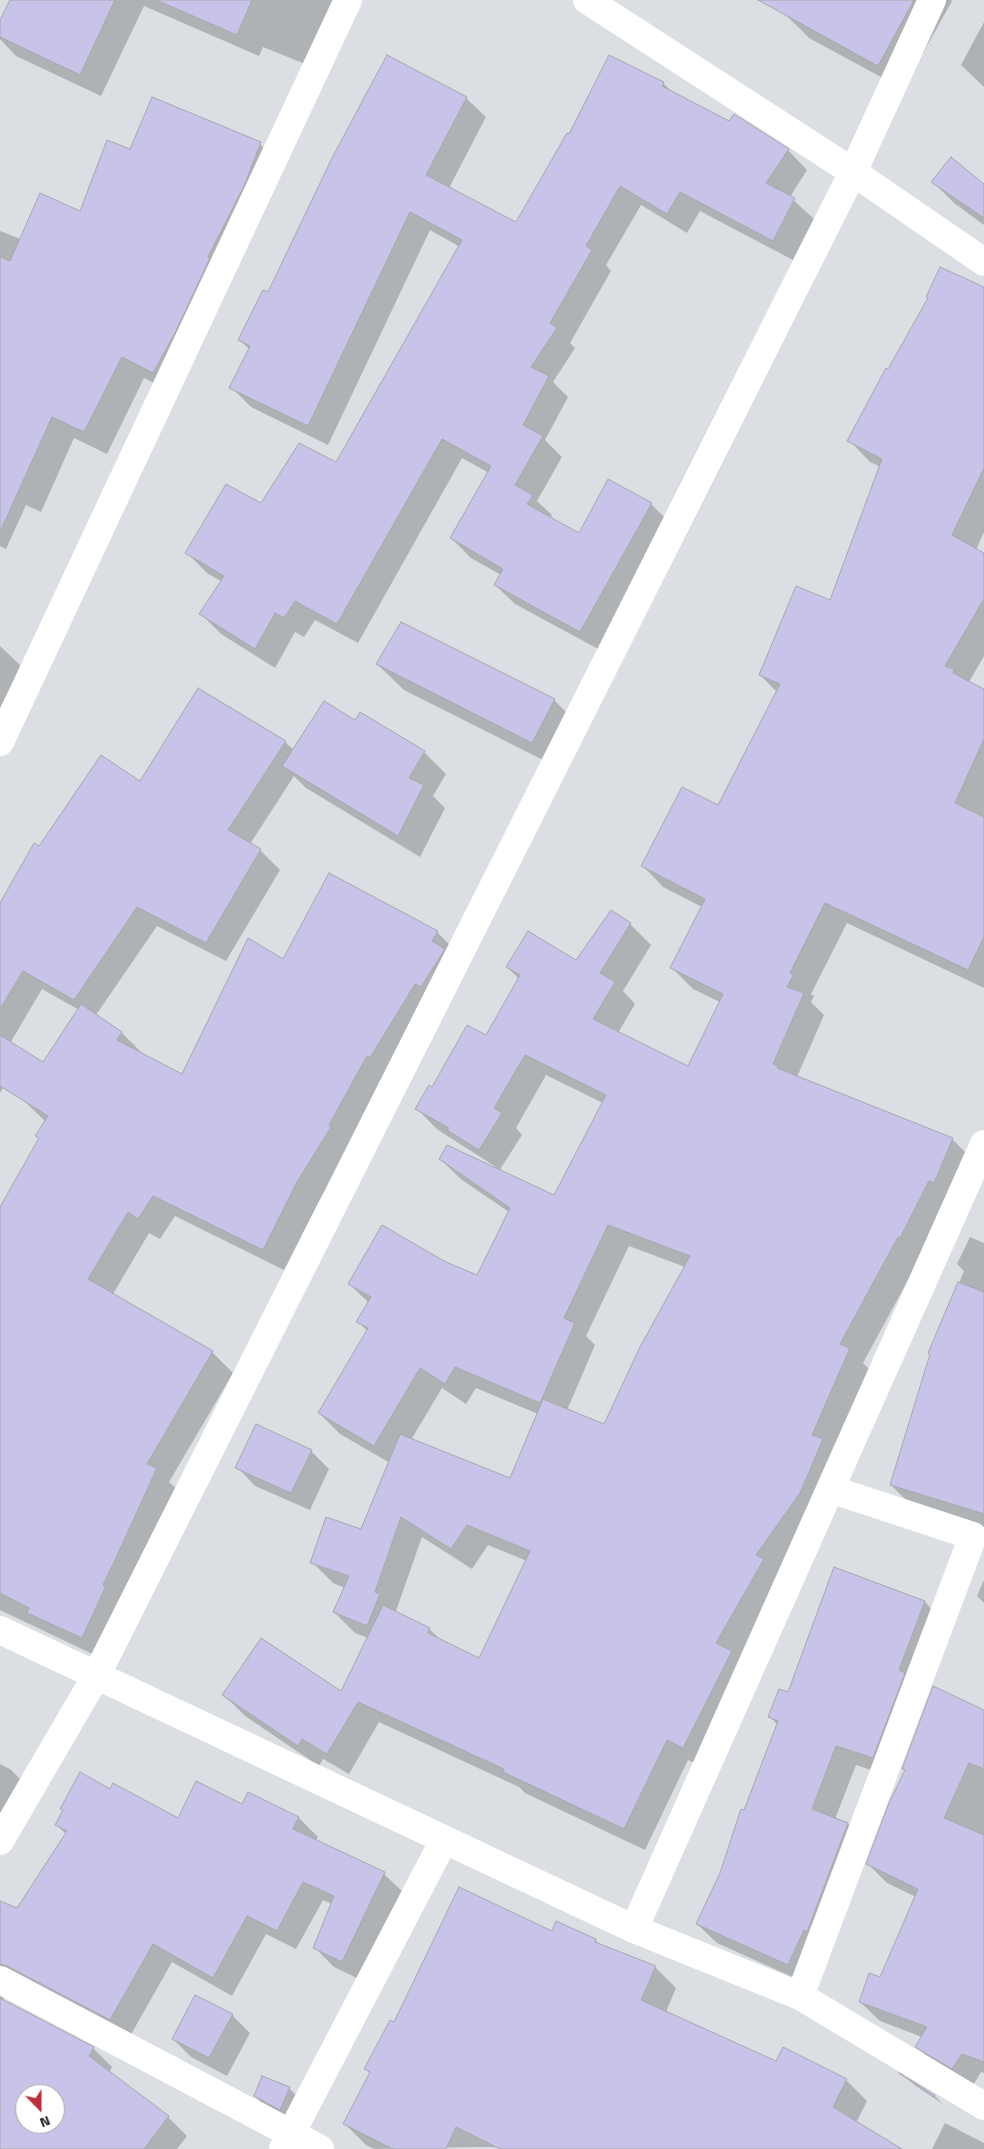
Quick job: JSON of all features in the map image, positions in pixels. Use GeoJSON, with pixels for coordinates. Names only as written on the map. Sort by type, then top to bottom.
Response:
{"type":"FeatureCollection","features":[{"type":"Feature","properties":{"kind":"street"},"geometry":{"type":"LineString","coordinates":[[0,742],[348,0]]}},
{"type":"Feature","properties":{"kind":"street"},"geometry":{"type":"LineString","coordinates":[[586,0],[853,172],[984,262]]}},
{"type":"Feature","properties":{"kind":"street"},"geometry":{"type":"LineString","coordinates":[[0,1841],[96,1676],[853,172],[932,0]]}},
{"type":"Feature","properties":{"kind":"street"},"geometry":{"type":"LineString","coordinates":[[634,1929],[984,1144]]}},
{"type":"Feature","properties":{"kind":"street"},"geometry":{"type":"LineString","coordinates":[[800,1996],[973,1536],[830,1489]]}},
{"type":"Feature","properties":{"kind":"street"},"geometry":{"type":"LineString","coordinates":[[0,1630],[634,1929],[800,1996],[984,2106]]}},
{"type":"Feature","properties":{"kind":"street"},"geometry":{"type":"LineString","coordinates":[[287,2141],[444,1840]]}},
{"type":"Feature","properties":{"kind":"street"},"geometry":{"type":"LineString","coordinates":[[0,1980],[287,2141],[320,2149]]}},
{"type":"Feature","properties":{"kind":"building"},"geometry":{"type":"Polygon","coordinates":[[[10,0],[115,0],[80,75],[0,37],[0,20],[10,0]]]}},
{"type":"Feature","properties":{"kind":"building"},"geometry":{"type":"Polygon","coordinates":[[[156,0],[252,0],[237,35],[156,0]]]}},
{"type":"Feature","properties":{"kind":"building"},"geometry":{"type":"Polygon","coordinates":[[[758,0],[914,0],[878,66],[758,0]]]}},
{"type":"Feature","properties":{"kind":"building"},"geometry":{"type":"Polygon","coordinates":[[[387,55],[467,97],[426,175],[516,222],[567,133],[569,134],[609,55],[664,82],[662,86],[729,121],[734,114],[789,149],[766,183],[795,198],[773,241],[680,192],[667,214],[620,186],[586,246],[592,250],[550,323],[557,328],[531,367],[549,376],[523,425],[543,436],[515,485],[533,495],[527,504],[579,533],[608,479],[652,503],[580,632],[494,585],[503,569],[450,538],[491,466],[442,439],[337,624],[295,601],[284,618],[275,613],[255,649],[199,614],[224,576],[185,553],[226,484],[261,503],[299,443],[336,462],[462,240],[410,212],[308,426],[229,388],[250,346],[238,340],[263,290],[268,292],[332,158],[387,55]]]}},
{"type":"Feature","properties":{"kind":"building"},"geometry":{"type":"Polygon","coordinates":[[[152,97],[261,142],[244,186],[208,257],[210,258],[175,333],[153,373],[122,357],[84,432],[52,417],[0,532],[0,257],[10,261],[40,193],[80,211],[107,140],[130,149],[152,97]]]}},
{"type":"Feature","properties":{"kind":"building"},"geometry":{"type":"Polygon","coordinates":[[[951,157],[984,184],[984,218],[931,182],[951,157]]]}},
{"type":"Feature","properties":{"kind":"building"},"geometry":{"type":"Polygon","coordinates":[[[940,267],[984,287],[984,468],[952,535],[984,553],[984,599],[945,666],[954,669],[953,673],[984,689],[984,739],[955,803],[984,817],[984,937],[968,970],[825,903],[790,973],[794,974],[787,987],[804,993],[773,1064],[778,1066],[777,1068],[953,1138],[934,1183],[929,1181],[900,1238],[898,1237],[840,1344],[850,1348],[812,1435],[823,1439],[800,1493],[756,1555],[764,1559],[716,1643],[732,1651],[683,1748],[667,1740],[624,1829],[503,1772],[504,1769],[358,1702],[327,1754],[302,1739],[298,1746],[222,1695],[261,1638],[341,1691],[383,1605],[430,1628],[428,1633],[479,1658],[530,1551],[467,1525],[451,1549],[401,1517],[375,1592],[380,1594],[367,1626],[333,1612],[349,1576],[310,1563],[326,1517],[361,1529],[400,1434],[510,1478],[543,1399],[604,1424],[640,1347],[690,1256],[608,1225],[564,1318],[575,1323],[540,1403],[455,1367],[445,1384],[420,1368],[374,1446],[318,1413],[368,1328],[356,1322],[371,1297],[348,1284],[382,1225],[446,1262],[477,1275],[510,1208],[439,1159],[447,1145],[554,1195],[606,1095],[525,1055],[494,1108],[502,1113],[479,1150],[447,1130],[449,1128],[415,1109],[429,1085],[432,1087],[467,1025],[486,1035],[520,975],[506,967],[528,931],[576,960],[611,910],[631,923],[600,973],[615,982],[593,1019],[688,1066],[723,994],[670,968],[705,899],[641,866],[682,787],[718,805],[780,684],[759,675],[796,586],[830,600],[882,459],[847,441],[886,368],[888,369],[928,298],[926,297],[940,267]]]}},
{"type":"Feature","properties":{"kind":"building"},"geometry":{"type":"Polygon","coordinates":[[[401,622],[555,699],[532,743],[376,664],[401,622]]]}},
{"type":"Feature","properties":{"kind":"building"},"geometry":{"type":"Polygon","coordinates":[[[198,688],[286,741],[228,830],[261,849],[206,943],[137,907],[74,1000],[23,971],[0,1009],[0,903],[34,843],[39,846],[101,755],[140,781],[198,688]]]}},
{"type":"Feature","properties":{"kind":"building"},"geometry":{"type":"Polygon","coordinates":[[[324,701],[355,720],[360,712],[425,751],[409,778],[424,785],[398,836],[282,766],[324,701]]]}},
{"type":"Feature","properties":{"kind":"building"},"geometry":{"type":"Polygon","coordinates":[[[329,873],[438,931],[432,941],[445,949],[421,987],[415,984],[370,1058],[367,1056],[329,1125],[331,1127],[297,1182],[263,1250],[153,1196],[138,1219],[128,1212],[88,1279],[213,1351],[147,1464],[157,1468],[103,1585],[106,1586],[82,1638],[27,1613],[29,1608],[0,1593],[0,1207],[39,1138],[35,1136],[48,1116],[0,1086],[0,1035],[43,1062],[81,1004],[122,1032],[117,1040],[182,1074],[248,938],[283,959],[329,873]]]}},
{"type":"Feature","properties":{"kind":"building"},"geometry":{"type":"Polygon","coordinates":[[[958,1282],[984,1292],[984,1514],[890,1485],[930,1354],[928,1353],[958,1282]]]}},
{"type":"Feature","properties":{"kind":"building"},"geometry":{"type":"Polygon","coordinates":[[[256,1424],[312,1450],[291,1493],[235,1468],[256,1424]]]}},
{"type":"Feature","properties":{"kind":"building"},"geometry":{"type":"Polygon","coordinates":[[[834,1567],[925,1601],[899,1670],[905,1673],[873,1758],[836,1746],[812,1809],[848,1823],[807,1932],[804,1930],[788,1965],[696,1924],[720,1873],[741,1809],[744,1810],[778,1721],[768,1717],[779,1689],[788,1692],[834,1567]]]}},
{"type":"Feature","properties":{"kind":"building"},"geometry":{"type":"Polygon","coordinates":[[[933,1686],[984,1710],[984,1769],[969,1763],[944,1818],[984,1835],[984,2062],[962,2054],[952,2069],[915,2047],[927,2027],[859,2002],[869,1973],[880,1977],[918,1889],[866,1864],[889,1803],[905,1770],[902,1769],[933,1686]]]}},
{"type":"Feature","properties":{"kind":"building"},"geometry":{"type":"Polygon","coordinates":[[[80,1772],[110,1789],[113,1783],[178,1818],[196,1781],[242,1804],[248,1792],[299,1817],[293,1829],[385,1872],[342,1962],[313,1948],[334,1896],[303,1882],[277,1931],[247,1916],[213,1978],[153,1944],[110,2020],[0,1964],[0,1901],[17,1908],[67,1831],[55,1825],[63,1810],[60,1809],[80,1772]]]}},
{"type":"Feature","properties":{"kind":"building"},"geometry":{"type":"Polygon","coordinates":[[[459,1887],[552,1931],[556,1921],[596,1939],[595,1942],[656,1966],[641,2000],[776,2061],[783,2047],[847,2079],[833,2107],[902,2149],[500,2149],[456,2127],[446,2149],[393,2149],[343,2124],[370,2072],[364,2069],[390,2020],[394,2022],[459,1887]]]}},
{"type":"Feature","properties":{"kind":"building"},"geometry":{"type":"Polygon","coordinates":[[[195,1995],[233,2014],[209,2058],[172,2039],[195,1995]]]}},
{"type":"Feature","properties":{"kind":"building"},"geometry":{"type":"Polygon","coordinates":[[[0,1998],[94,2047],[89,2056],[169,2116],[144,2149],[0,2149],[0,1998]]]}},
{"type":"Feature","properties":{"kind":"building"},"geometry":{"type":"Polygon","coordinates":[[[899,2073],[935,2095],[934,2097],[899,2073]]]}},
{"type":"Feature","properties":{"kind":"building"},"geometry":{"type":"Polygon","coordinates":[[[262,2076],[290,2087],[280,2110],[254,2096],[262,2076]]]}}]}
